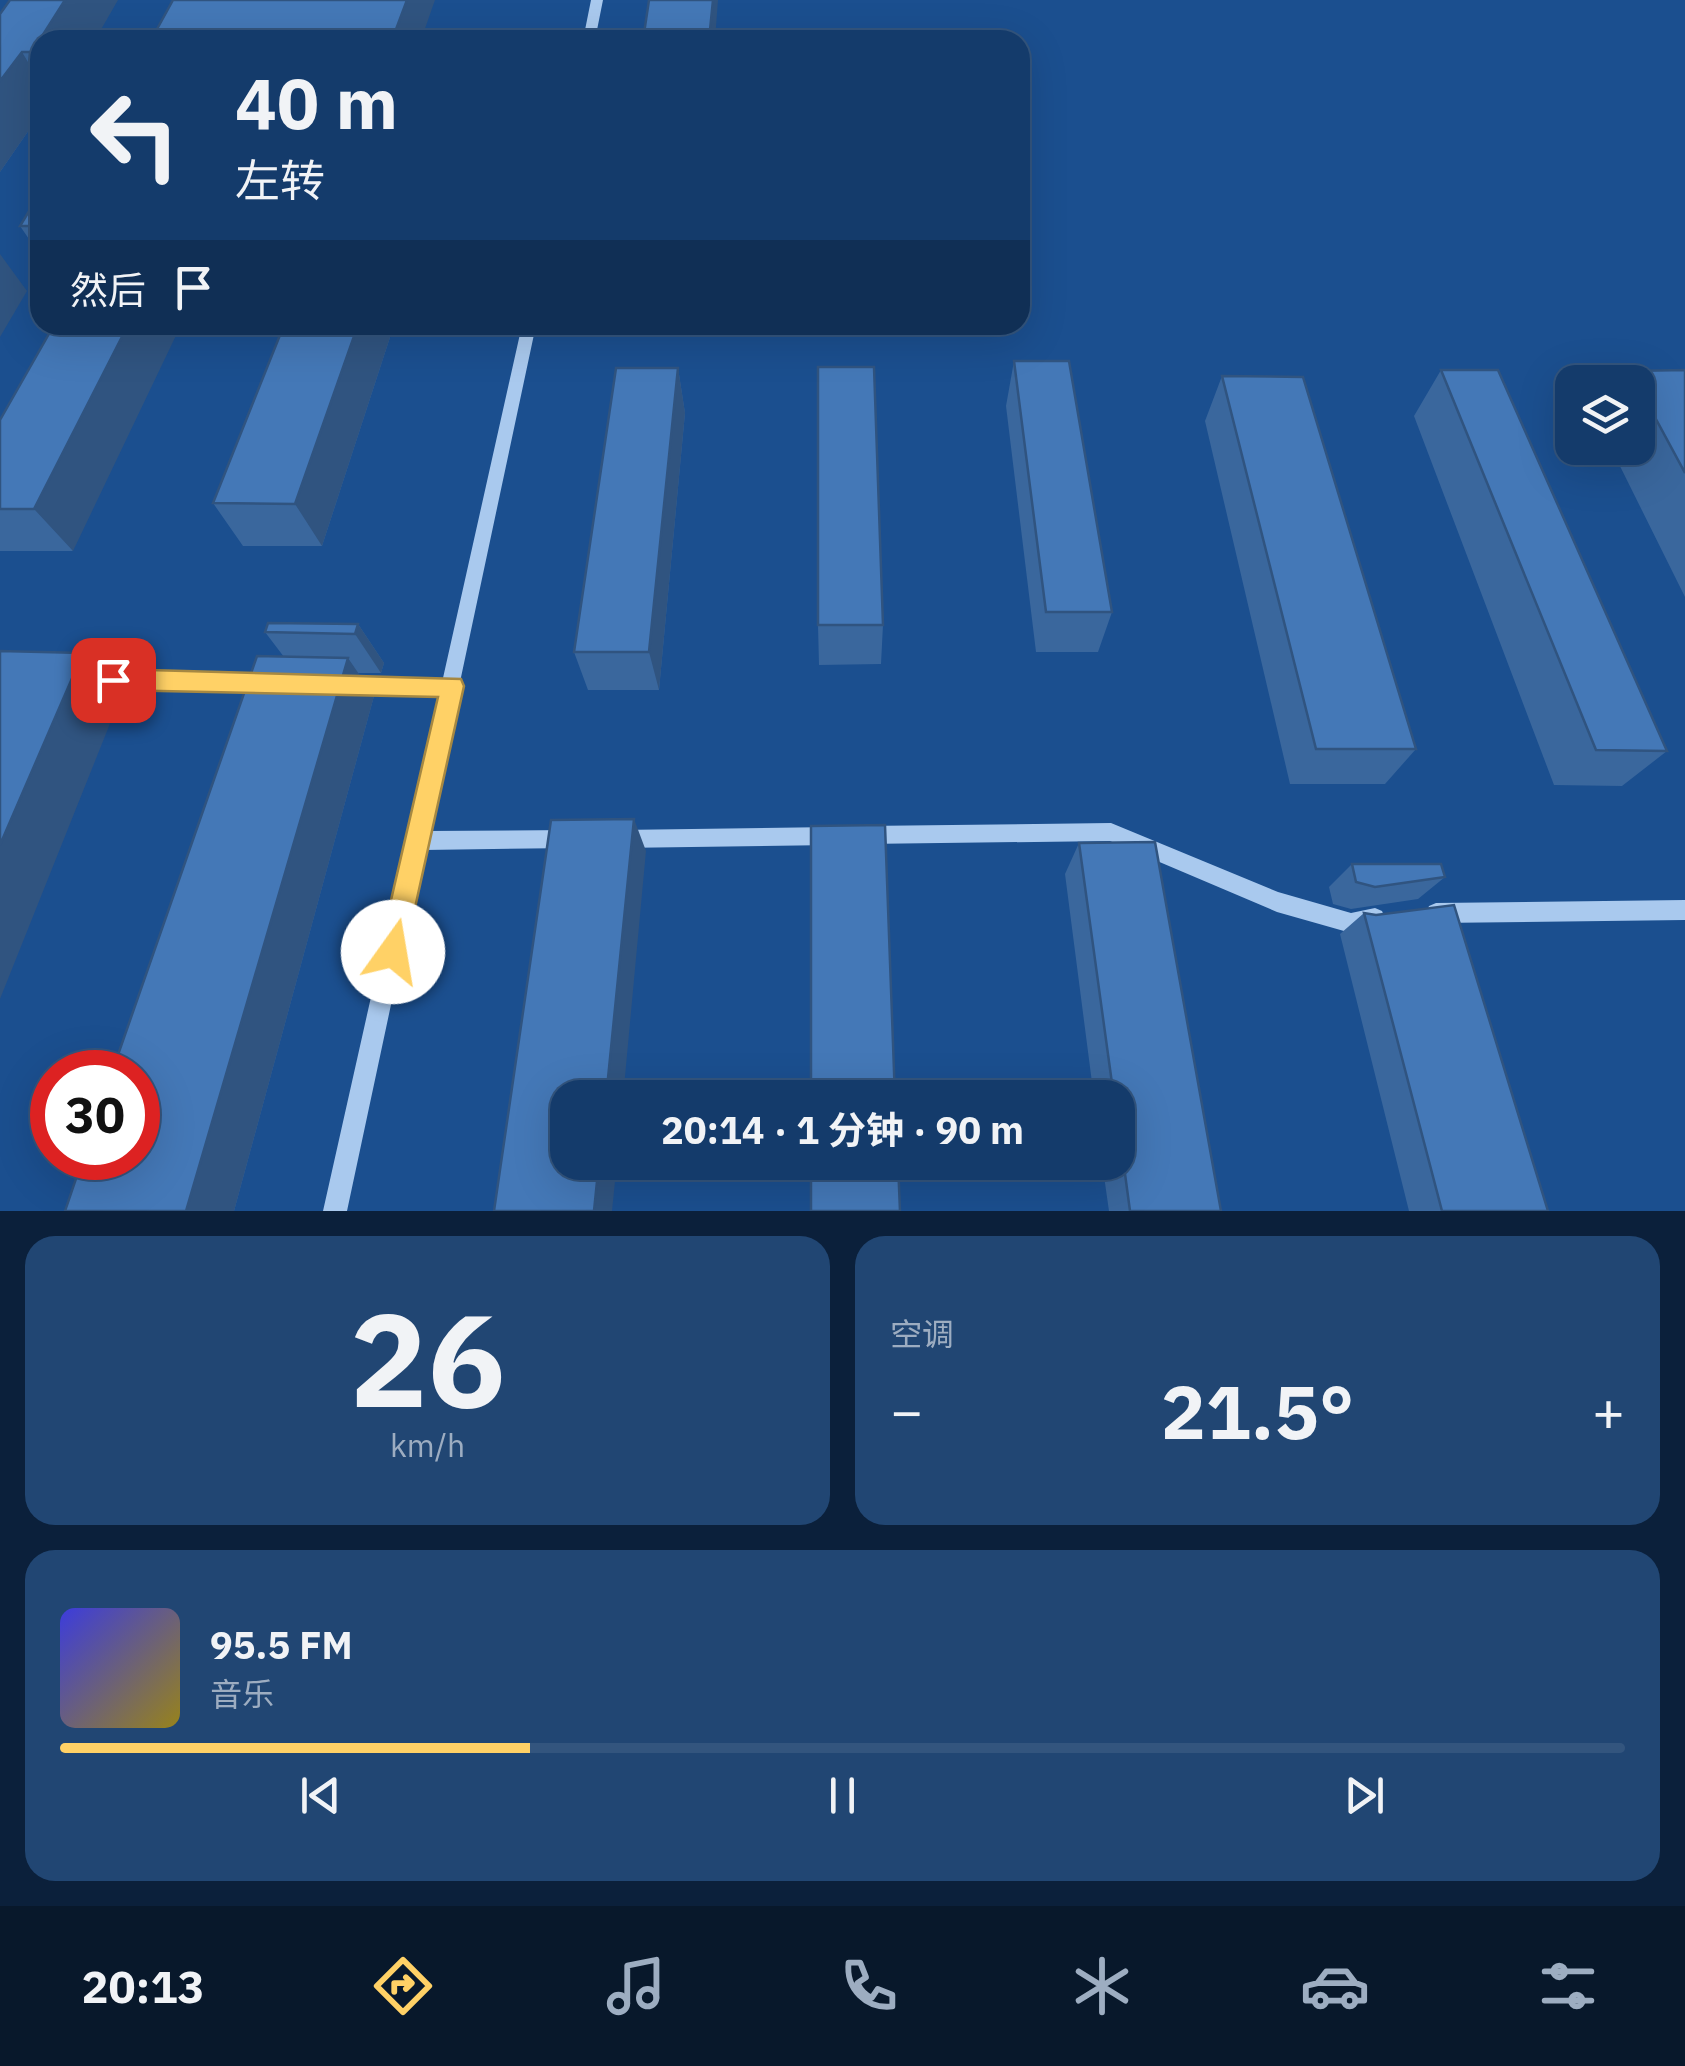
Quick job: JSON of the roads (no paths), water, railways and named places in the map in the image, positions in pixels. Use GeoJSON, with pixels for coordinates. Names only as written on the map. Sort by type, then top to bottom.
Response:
{"type":"FeatureCollection","features":[{"type":"Feature","properties":{"kind":"street"},"geometry":{"type":"LineString","coordinates":[[591,30],[597,0]]}},
{"type":"Feature","properties":{"kind":"street"},"geometry":{"type":"LineString","coordinates":[[335,1211],[527,335]]}},
{"type":"Feature","properties":{"kind":"street"},"geometry":{"type":"LineString","coordinates":[[59,678],[452,686]]}},
{"type":"Feature","properties":{"kind":"street"},"geometry":{"type":"LineString","coordinates":[[418,842],[1111,832],[1277,902],[1351,923],[1405,913],[1685,910]]}}]}
